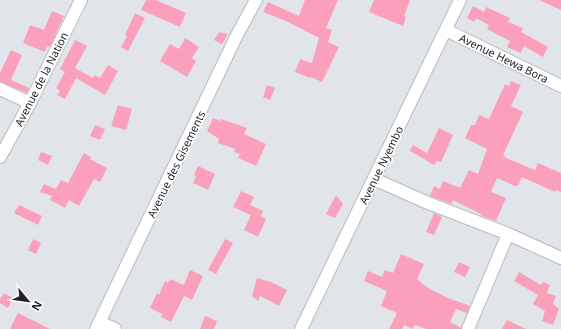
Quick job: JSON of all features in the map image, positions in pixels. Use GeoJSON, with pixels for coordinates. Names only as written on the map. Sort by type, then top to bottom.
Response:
{"type":"FeatureCollection","features":[{"type":"Feature","properties":{"kind":"street","name":"Avenue de la Nation"},"geometry":{"type":"LineString","coordinates":[[0,157],[30,103],[81,0]]}},
{"type":"Feature","properties":{"kind":"street","name":"Avenue des Gisements"},"geometry":{"type":"LineString","coordinates":[[98,326],[236,37],[256,0]]}},
{"type":"Feature","properties":{"kind":"street","name":"Avenue Nyembo"},"geometry":{"type":"LineString","coordinates":[[301,329],[460,0]]}},
{"type":"Feature","properties":{"kind":"street","name":"Avenue Hewa Bora"},"geometry":{"type":"LineString","coordinates":[[446,30],[561,86]]}},
{"type":"Feature","properties":{"kind":"street"},"geometry":{"type":"LineString","coordinates":[[0,89],[30,103]]}},
{"type":"Feature","properties":{"kind":"street"},"geometry":{"type":"LineString","coordinates":[[374,178],[428,204],[508,234],[561,258]]}},
{"type":"Feature","properties":{"kind":"street"},"geometry":{"type":"LineString","coordinates":[[468,329],[508,234]]}},
{"type":"Feature","properties":{"kind":"street"},"geometry":{"type":"LineString","coordinates":[[98,326],[115,329]]}},
{"type":"Feature","properties":{"kind":"building"},"geometry":{"type":"Polygon","coordinates":[[[146,0],[156,0],[186,13],[180,27],[141,10],[146,0]]]}},
{"type":"Feature","properties":{"kind":"building"},"geometry":{"type":"Polygon","coordinates":[[[305,0],[338,0],[326,28],[332,30],[328,42],[339,47],[322,82],[295,72],[300,59],[312,63],[319,38],[286,21],[263,12],[268,2],[299,16],[305,0]]]}},
{"type":"Feature","properties":{"kind":"building"},"geometry":{"type":"Polygon","coordinates":[[[374,0],[410,0],[404,16],[406,17],[403,26],[369,12],[374,0]]]}},
{"type":"Feature","properties":{"kind":"building"},"geometry":{"type":"Polygon","coordinates":[[[539,0],[561,0],[561,10],[539,0]]]}},
{"type":"Feature","properties":{"kind":"building"},"geometry":{"type":"Polygon","coordinates":[[[473,6],[484,12],[486,7],[510,18],[508,22],[523,28],[521,32],[548,47],[543,57],[524,46],[521,53],[507,47],[510,41],[487,29],[489,25],[476,18],[474,22],[467,18],[473,6]]]}},
{"type":"Feature","properties":{"kind":"building"},"geometry":{"type":"Polygon","coordinates":[[[52,11],[64,16],[50,47],[47,46],[45,52],[23,43],[30,25],[44,30],[52,11]]]}},
{"type":"Feature","properties":{"kind":"building"},"geometry":{"type":"Polygon","coordinates":[[[135,13],[145,18],[128,51],[121,47],[127,36],[125,35],[135,13]]]}},
{"type":"Feature","properties":{"kind":"building"},"geometry":{"type":"Polygon","coordinates":[[[219,32],[228,34],[222,44],[214,40],[219,32]]]}},
{"type":"Feature","properties":{"kind":"building"},"geometry":{"type":"Polygon","coordinates":[[[185,38],[199,47],[192,58],[196,61],[187,77],[160,61],[170,44],[179,49],[185,38]]]}},
{"type":"Feature","properties":{"kind":"building"},"geometry":{"type":"Polygon","coordinates":[[[75,40],[87,46],[75,68],[93,78],[95,75],[100,78],[108,65],[118,71],[105,95],[76,78],[65,99],[57,95],[60,91],[56,88],[65,72],[60,69],[75,40]]]}},
{"type":"Feature","properties":{"kind":"building"},"geometry":{"type":"Polygon","coordinates":[[[11,50],[22,55],[11,80],[29,88],[27,93],[0,82],[0,73],[11,50]]]}},
{"type":"Feature","properties":{"kind":"building"},"geometry":{"type":"Polygon","coordinates":[[[511,81],[521,85],[511,106],[523,112],[503,155],[505,156],[504,157],[535,170],[538,163],[561,173],[561,192],[556,190],[555,192],[522,177],[518,186],[497,178],[491,192],[506,198],[496,221],[480,215],[481,214],[453,200],[452,204],[430,196],[434,186],[440,189],[443,181],[460,188],[469,170],[478,174],[487,149],[465,138],[471,125],[475,125],[479,115],[489,119],[505,84],[509,86],[511,81]]]}},
{"type":"Feature","properties":{"kind":"building"},"geometry":{"type":"Polygon","coordinates":[[[267,85],[275,88],[270,100],[263,97],[267,85]]]}},
{"type":"Feature","properties":{"kind":"building"},"geometry":{"type":"Polygon","coordinates":[[[118,105],[132,109],[126,130],[111,126],[118,105]]]}},
{"type":"Feature","properties":{"kind":"building"},"geometry":{"type":"Polygon","coordinates":[[[213,118],[220,121],[221,119],[247,128],[244,134],[266,144],[256,166],[238,158],[240,154],[234,152],[235,149],[218,143],[219,139],[207,131],[213,118]]]}},
{"type":"Feature","properties":{"kind":"building"},"geometry":{"type":"Polygon","coordinates":[[[95,125],[105,129],[100,140],[90,136],[95,125]]]}},
{"type":"Feature","properties":{"kind":"building"},"geometry":{"type":"Polygon","coordinates":[[[439,128],[453,135],[441,162],[437,161],[434,165],[410,151],[413,145],[427,153],[439,128]]]}},
{"type":"Feature","properties":{"kind":"building"},"geometry":{"type":"Polygon","coordinates":[[[41,152],[52,156],[48,165],[38,160],[41,152]]]}},
{"type":"Feature","properties":{"kind":"building"},"geometry":{"type":"Polygon","coordinates":[[[84,153],[91,157],[90,159],[107,168],[100,182],[94,179],[79,206],[69,200],[65,208],[50,200],[52,196],[40,192],[44,184],[56,189],[61,180],[68,183],[84,153]]]}},
{"type":"Feature","properties":{"kind":"building"},"geometry":{"type":"Polygon","coordinates":[[[198,166],[215,174],[208,190],[193,183],[196,176],[194,175],[198,166]]]}},
{"type":"Feature","properties":{"kind":"building"},"geometry":{"type":"Polygon","coordinates":[[[241,191],[254,197],[250,205],[263,211],[261,216],[266,219],[258,237],[244,230],[251,215],[233,207],[241,191]]]}},
{"type":"Feature","properties":{"kind":"building"},"geometry":{"type":"Polygon","coordinates":[[[336,195],[343,204],[335,218],[326,214],[336,195]]]}},
{"type":"Feature","properties":{"kind":"building"},"geometry":{"type":"Polygon","coordinates":[[[19,205],[42,216],[38,225],[14,213],[19,205]]]}},
{"type":"Feature","properties":{"kind":"building"},"geometry":{"type":"Polygon","coordinates":[[[434,213],[442,217],[434,235],[426,232],[434,213]]]}},
{"type":"Feature","properties":{"kind":"building"},"geometry":{"type":"Polygon","coordinates":[[[33,239],[41,243],[36,254],[28,250],[33,239]]]}},
{"type":"Feature","properties":{"kind":"building"},"geometry":{"type":"Polygon","coordinates":[[[225,239],[233,243],[216,274],[208,270],[225,239]]]}},
{"type":"Feature","properties":{"kind":"building"},"geometry":{"type":"Polygon","coordinates":[[[401,254],[424,264],[417,279],[428,288],[448,298],[470,306],[467,313],[456,309],[450,322],[461,329],[426,329],[415,325],[413,329],[404,325],[402,329],[389,329],[397,313],[381,306],[387,291],[364,281],[368,271],[382,277],[385,270],[393,273],[401,254]]]}},
{"type":"Feature","properties":{"kind":"building"},"geometry":{"type":"Polygon","coordinates":[[[459,262],[470,267],[465,277],[454,272],[459,262]]]}},
{"type":"Feature","properties":{"kind":"building"},"geometry":{"type":"Polygon","coordinates":[[[190,270],[203,276],[192,300],[184,296],[171,322],[161,317],[162,314],[150,308],[157,293],[159,295],[165,281],[168,283],[170,279],[184,285],[190,270]]]}},
{"type":"Feature","properties":{"kind":"building"},"geometry":{"type":"Polygon","coordinates":[[[519,272],[541,285],[543,282],[550,285],[547,293],[556,296],[553,304],[559,309],[553,325],[542,321],[545,311],[533,304],[538,295],[514,281],[519,272]]]}},
{"type":"Feature","properties":{"kind":"building"},"geometry":{"type":"Polygon","coordinates":[[[257,278],[271,282],[287,290],[279,306],[260,296],[258,301],[252,296],[257,278]]]}},
{"type":"Feature","properties":{"kind":"building"},"geometry":{"type":"Polygon","coordinates":[[[4,293],[13,298],[8,308],[0,303],[0,299],[4,293]]]}},
{"type":"Feature","properties":{"kind":"building"},"geometry":{"type":"Polygon","coordinates":[[[18,313],[50,329],[10,329],[18,313]]]}},
{"type":"Feature","properties":{"kind":"building"},"geometry":{"type":"Polygon","coordinates":[[[205,316],[217,321],[214,329],[200,329],[205,316]]]}},
{"type":"Feature","properties":{"kind":"building"},"geometry":{"type":"Polygon","coordinates":[[[507,320],[526,329],[502,329],[507,320]]]}}]}
